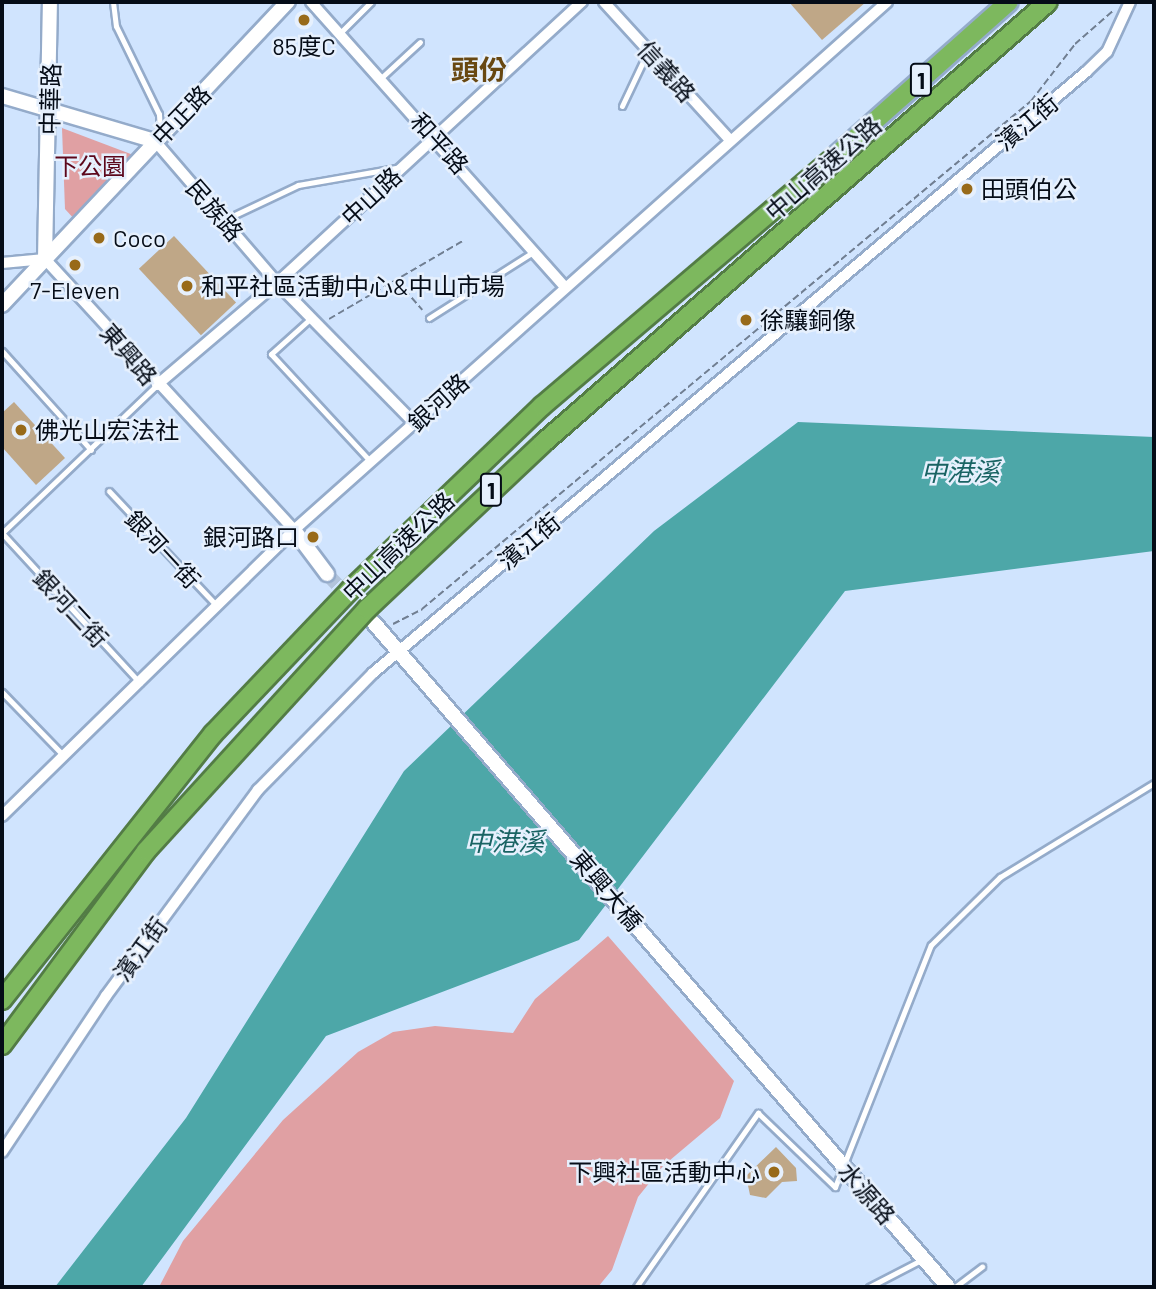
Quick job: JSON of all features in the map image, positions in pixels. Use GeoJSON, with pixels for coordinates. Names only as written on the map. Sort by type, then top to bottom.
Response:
{"type":"FeatureCollection","features":[{"type":"Feature","properties":{"kind":"highway","name":"中山高速公路"},"geometry":{"type":"LineString","coordinates":[[2,1000],[213,734],[350,590],[542,406],[833,158],[1009,2]]}},
{"type":"Feature","properties":{"kind":"highway","name":"中山高速公路"},"geometry":{"type":"LineString","coordinates":[[2,1045],[146,851],[376,600],[543,443],[1048,2]]}},
{"type":"Feature","properties":{"kind":"street","name":"中華路"},"geometry":{"type":"LineString","coordinates":[[45,259],[50,2]]}},
{"type":"Feature","properties":{"kind":"street","name":"中正路"},"geometry":{"type":"LineString","coordinates":[[45,259],[288,2]]}},
{"type":"Feature","properties":{"kind":"street","name":"和平路"},"geometry":{"type":"LineString","coordinates":[[311,2],[536,250],[565,287]]}},
{"type":"Feature","properties":{"kind":"street","name":"中山路"},"geometry":{"type":"LineString","coordinates":[[157,385],[277,284],[582,2]]}},
{"type":"Feature","properties":{"kind":"street","name":"信義路"},"geometry":{"type":"LineString","coordinates":[[604,2],[730,140]]}},
{"type":"Feature","properties":{"kind":"street","name":"銀河路"},"geometry":{"type":"LineString","coordinates":[[2,816],[294,530],[886,2]]}},
{"type":"Feature","properties":{"kind":"street","name":"濱江街"},"geometry":{"type":"LineString","coordinates":[[2,1152],[106,996],[258,790],[402,648],[1086,72],[1107,52],[1130,2]]}},
{"type":"Feature","properties":{"kind":"street"},"geometry":{"type":"LineString","coordinates":[[2,96],[155,141]]}},
{"type":"Feature","properties":{"kind":"street","name":"民族路"},"geometry":{"type":"LineString","coordinates":[[155,141],[277,284],[415,424]]}},
{"type":"Feature","properties":{"kind":"street"},"geometry":{"type":"LineString","coordinates":[[2,263],[45,259]]}},
{"type":"Feature","properties":{"kind":"street"},"geometry":{"type":"LineString","coordinates":[[2,305],[45,259]]}},
{"type":"Feature","properties":{"kind":"street","name":"東興路"},"geometry":{"type":"LineString","coordinates":[[45,259],[157,385],[294,530],[327,574]]}},
{"type":"Feature","properties":{"kind":"street","name":"東興大橋"},"geometry":{"type":"LineString","coordinates":[[378,627],[402,648],[785,1099]]}},
{"type":"Feature","properties":{"kind":"street","name":"水源路"},"geometry":{"type":"LineString","coordinates":[[785,1099],[948,1287]]}},
{"type":"Feature","properties":{"kind":"lane"},"geometry":{"type":"LineString","coordinates":[[113,2],[116,26],[159,114],[155,141]]}},
{"type":"Feature","properties":{"kind":"lane"},"geometry":{"type":"LineString","coordinates":[[340,33],[372,2]]}},
{"type":"Feature","properties":{"kind":"lane"},"geometry":{"type":"LineString","coordinates":[[381,78],[420,42]]}},
{"type":"Feature","properties":{"kind":"lane"},"geometry":{"type":"LineString","coordinates":[[622,106],[648,51]]}},
{"type":"Feature","properties":{"kind":"lane"},"geometry":{"type":"LineString","coordinates":[[224,220],[298,184],[403,166]]}},
{"type":"Feature","properties":{"kind":"lane"},"geometry":{"type":"LineString","coordinates":[[429,318],[536,250]]}},
{"type":"Feature","properties":{"kind":"lane"},"geometry":{"type":"LineString","coordinates":[[314,321],[271,354],[371,462]]}},
{"type":"Feature","properties":{"kind":"lane"},"geometry":{"type":"LineString","coordinates":[[2,351],[91,450]]}},
{"type":"Feature","properties":{"kind":"lane"},"geometry":{"type":"LineString","coordinates":[[2,533],[157,385]]}},
{"type":"Feature","properties":{"kind":"lane","name":"銀河一街"},"geometry":{"type":"LineString","coordinates":[[109,491],[218,607]]}},
{"type":"Feature","properties":{"kind":"lane","name":"銀河二街"},"geometry":{"type":"LineString","coordinates":[[2,533],[140,683]]}},
{"type":"Feature","properties":{"kind":"lane"},"geometry":{"type":"LineString","coordinates":[[2,692],[64,756]]}},
{"type":"Feature","properties":{"kind":"lane"},"geometry":{"type":"LineString","coordinates":[[636,1287],[758,1113],[835,1187],[931,944],[1000,877],[1154,783]]}},
{"type":"Feature","properties":{"kind":"lane"},"geometry":{"type":"LineString","coordinates":[[869,1287],[924,1259]]}},
{"type":"Feature","properties":{"kind":"lane"},"geometry":{"type":"LineString","coordinates":[[955,1287],[982,1267]]}},
{"type":"Feature","properties":{"kind":"path"},"geometry":{"type":"LineString","coordinates":[[378,627],[422,609],[1031,101],[1074,44],[1121,2]]}},
{"type":"Feature","properties":{"kind":"path"},"geometry":{"type":"LineString","coordinates":[[314,321],[398,281],[464,240]]}},
{"type":"Feature","properties":{"kind":"path"},"geometry":{"type":"LineString","coordinates":[[398,281],[429,318]]}},
{"type":"Feature","properties":{"kind":"green space","name":"下公園"},"geometry":{"type":"Polygon","coordinates":[[[62,128],[136,156],[76,221],[65,209],[62,128]]]}},
{"type":"Feature","properties":{"kind":"green space"},"geometry":{"type":"Polygon","coordinates":[[[608,936],[734,1081],[720,1118],[663,1166],[638,1197],[612,1270],[598,1287],[159,1287],[183,1241],[283,1120],[358,1052],[393,1032],[435,1026],[513,1033],[535,999],[608,936]]]}},
{"type":"Feature","properties":{"kind":"water","name":"中港溪"},"geometry":{"type":"Polygon","coordinates":[[[798,422],[1154,437],[1154,551],[845,591],[579,940],[326,1036],[141,1287],[55,1287],[186,1118],[404,771],[654,531],[798,422]]]}},
{"type":"Feature","properties":{"kind":"building"},"geometry":{"type":"Polygon","coordinates":[[[789,2],[866,2],[822,40],[789,2]]]}},
{"type":"Feature","properties":{"kind":"building","name":"和平社區活動中心&中山市場"},"geometry":{"type":"Polygon","coordinates":[[[174,236],[236,303],[201,335],[139,269],[174,236]]]}},
{"type":"Feature","properties":{"kind":"building","name":"佛光山宏法社"},"geometry":{"type":"Polygon","coordinates":[[[14,402],[65,458],[36,485],[2,447],[2,413],[14,402]]]}},
{"type":"Feature","properties":{"kind":"building","name":"下興社區活動中心"},"geometry":{"type":"Polygon","coordinates":[[[776,1147],[796,1168],[797,1181],[782,1182],[766,1198],[750,1195],[746,1176],[776,1147]]]}},
{"type":"Feature","properties":{"kind":"tunnel"},"geometry":{"type":"LineString","coordinates":[[327,574],[370,619]]}},
{"type":"Feature","properties":{"kind":"place","name":"85度C"},"geometry":{"type":"Point","coordinates":[304,20]}},
{"type":"Feature","properties":{"kind":"place","name":"田頭伯公"},"geometry":{"type":"Point","coordinates":[967,189]}},
{"type":"Feature","properties":{"kind":"place","name":"Coco"},"geometry":{"type":"Point","coordinates":[99,238]}},
{"type":"Feature","properties":{"kind":"place","name":"7-Eleven"},"geometry":{"type":"Point","coordinates":[75,265]}},
{"type":"Feature","properties":{"kind":"place","name":"和平社區活動中心&中山市場"},"geometry":{"type":"Point","coordinates":[187,286]}},
{"type":"Feature","properties":{"kind":"place","name":"徐驤銅像"},"geometry":{"type":"Point","coordinates":[746,320]}},
{"type":"Feature","properties":{"kind":"place","name":"佛光山宏法社"},"geometry":{"type":"Point","coordinates":[21,430]}},
{"type":"Feature","properties":{"kind":"place","name":"銀河路口"},"geometry":{"type":"Point","coordinates":[313,537]}},
{"type":"Feature","properties":{"kind":"place","name":"下興社區活動中心"},"geometry":{"type":"Point","coordinates":[774,1172]}},
{"type":"Feature","properties":{"kind":"district","name":"頭份"},"geometry":{"type":"Point","coordinates":[479,69]}}]}
